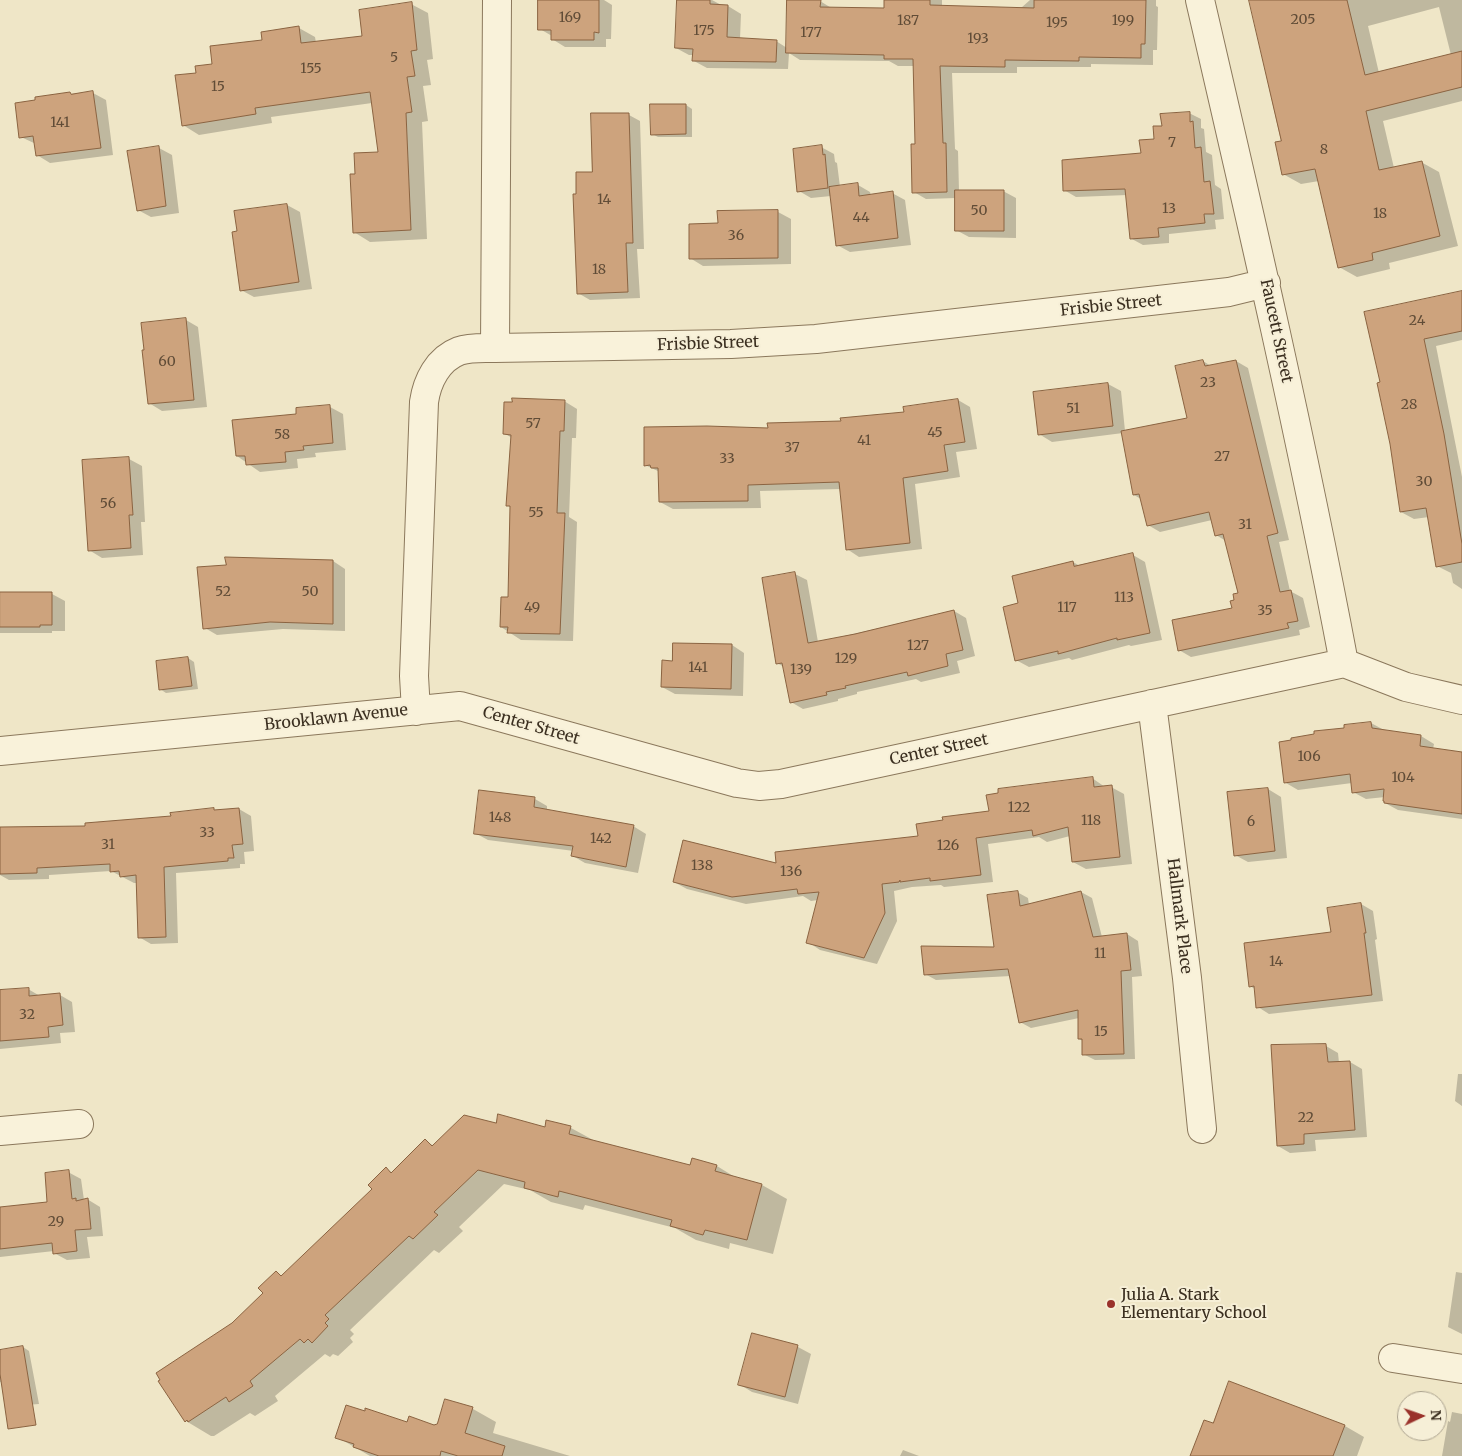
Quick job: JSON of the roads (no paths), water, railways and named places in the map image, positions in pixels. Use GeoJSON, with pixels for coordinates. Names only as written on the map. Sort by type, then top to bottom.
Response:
{"type":"FeatureCollection","features":[{"type":"Feature","properties":{"kind":"street"},"geometry":{"type":"LineString","coordinates":[[495,348],[497,0]]}},
{"type":"Feature","properties":{"kind":"street","name":"Faucett Street"},"geometry":{"type":"LineString","coordinates":[[1200,0],[1266,283],[1316,518],[1344,663]]}},
{"type":"Feature","properties":{"kind":"street","name":"Frisbie Street"},"geometry":{"type":"LineString","coordinates":[[495,348],[731,344],[816,339],[1229,292],[1266,283]]}},
{"type":"Feature","properties":{"kind":"street","name":"Brooklawn Avenue"},"geometry":{"type":"LineString","coordinates":[[0,752],[416,711],[414,676],[426,391],[432,375],[451,356],[459,351],[495,348]]}},
{"type":"Feature","properties":{"kind":"street"},"geometry":{"type":"LineString","coordinates":[[1344,663],[1406,687],[1462,700]]}},
{"type":"Feature","properties":{"kind":"street","name":"Center Street"},"geometry":{"type":"LineString","coordinates":[[416,711],[460,706],[737,783],[759,786],[781,784],[1344,663]]}},
{"type":"Feature","properties":{"kind":"street","name":"Hallmark Place"},"geometry":{"type":"LineString","coordinates":[[1152,704],[1187,978],[1202,1129]]}},
{"type":"Feature","properties":{"kind":"street"},"geometry":{"type":"LineString","coordinates":[[0,1131],[79,1124]]}},
{"type":"Feature","properties":{"kind":"street"},"geometry":{"type":"LineString","coordinates":[[1393,1358],[1462,1369]]}},
{"type":"Feature","properties":{"kind":"place","name":"Julia A. Stark Elementary School"},"geometry":{"type":"Point","coordinates":[1111,1304]}}]}
